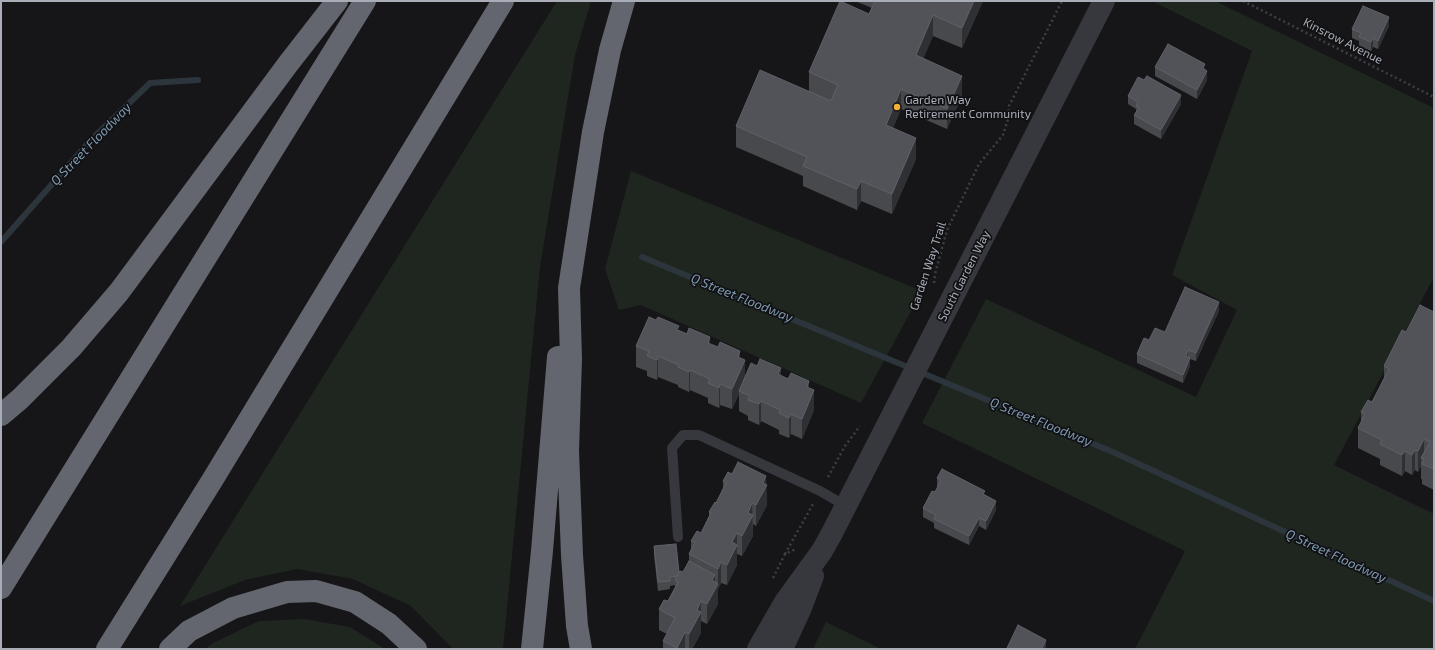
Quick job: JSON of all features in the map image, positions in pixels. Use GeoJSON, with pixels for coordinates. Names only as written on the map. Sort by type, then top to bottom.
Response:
{"type":"FeatureCollection","features":[{"type":"Feature","properties":{"kind":"highway"},"geometry":{"type":"LineString","coordinates":[[1,415],[20,399],[71,348],[119,292],[288,64],[337,1]]}},
{"type":"Feature","properties":{"kind":"highway"},"geometry":{"type":"LineString","coordinates":[[1,588],[365,1]]}},
{"type":"Feature","properties":{"kind":"highway"},"geometry":{"type":"LineString","coordinates":[[107,649],[217,472],[503,1]]}},
{"type":"Feature","properties":{"kind":"highway"},"geometry":{"type":"LineString","coordinates":[[532,649],[542,551],[557,362],[593,132],[610,50],[624,1]]}},
{"type":"Feature","properties":{"kind":"highway"},"geometry":{"type":"LineString","coordinates":[[569,288],[571,359],[569,466],[572,555],[577,626],[581,649]]}},
{"type":"Feature","properties":{"kind":"highway"},"geometry":{"type":"LineString","coordinates":[[170,649],[189,631],[233,608],[287,592],[316,591],[356,602],[389,624],[416,649]]}},
{"type":"Feature","properties":{"kind":"street","name":"South Garden Way"},"geometry":{"type":"LineString","coordinates":[[782,649],[800,610],[822,551],[1104,1]]}},
{"type":"Feature","properties":{"kind":"street","name":"South Garden Way"},"geometry":{"type":"LineString","coordinates":[[758,649],[785,602],[822,551]]}},
{"type":"Feature","properties":{"kind":"lane"},"geometry":{"type":"LineString","coordinates":[[678,537],[672,448],[683,435],[699,436],[820,491],[846,506]]}},
{"type":"Feature","properties":{"kind":"path","name":"Garden Way Trail"},"geometry":{"type":"LineString","coordinates":[[933,288],[935,274],[947,230],[979,164],[1003,135],[1008,119],[1009,106],[1062,1]]}},
{"type":"Feature","properties":{"kind":"path","name":"Kinsrow Avenue"},"geometry":{"type":"LineString","coordinates":[[1243,1],[1434,97]]}},
{"type":"Feature","properties":{"kind":"shaded area"},"geometry":{"type":"Polygon","coordinates":[[[557,1],[591,1],[575,55],[540,267],[503,649],[453,649],[411,606],[353,579],[297,569],[245,580],[180,606],[557,1]]]}},
{"type":"Feature","properties":{"kind":"shaded area"},"geometry":{"type":"Polygon","coordinates":[[[1152,1],[1215,1],[1434,108],[1434,277],[1334,465],[1434,514],[1434,649],[1135,649],[1185,551],[922,423],[986,299],[1196,397],[1237,310],[1172,275],[1252,51],[1152,1]]]}},
{"type":"Feature","properties":{"kind":"shaded area"},"geometry":{"type":"Polygon","coordinates":[[[631,171],[922,291],[861,403],[641,305],[619,310],[605,269],[631,171]]]}},
{"type":"Feature","properties":{"kind":"shaded area"},"geometry":{"type":"Polygon","coordinates":[[[304,619],[350,627],[385,649],[205,649],[213,643],[259,621],[304,619]]]}},
{"type":"Feature","properties":{"kind":"shaded area"},"geometry":{"type":"Polygon","coordinates":[[[826,622],[881,649],[813,649],[826,622]]]}},
{"type":"Feature","properties":{"kind":"building","name":"Garden Way Retirement Community"},"geometry":{"type":"Polygon","coordinates":[[[840,1],[869,14],[875,1],[974,1],[962,28],[933,15],[916,55],[962,76],[947,109],[901,89],[886,125],[916,138],[892,194],[861,181],[857,189],[803,166],[807,157],[736,126],[760,70],[831,101],[838,85],[809,72],[840,1]]]}},
{"type":"Feature","properties":{"kind":"building"},"geometry":{"type":"Polygon","coordinates":[[[1363,6],[1389,17],[1378,41],[1373,38],[1371,42],[1359,37],[1361,33],[1352,29],[1363,6]]]}},
{"type":"Feature","properties":{"kind":"building"},"geometry":{"type":"Polygon","coordinates":[[[1168,44],[1205,64],[1203,68],[1207,71],[1197,90],[1155,67],[1168,44]]]}},
{"type":"Feature","properties":{"kind":"building"},"geometry":{"type":"Polygon","coordinates":[[[1147,76],[1181,95],[1161,130],[1134,115],[1139,108],[1136,106],[1138,102],[1128,96],[1138,77],[1144,80],[1147,76]]]}},
{"type":"Feature","properties":{"kind":"building"},"geometry":{"type":"Polygon","coordinates":[[[1185,287],[1219,302],[1196,353],[1188,350],[1186,356],[1190,358],[1183,375],[1137,354],[1144,338],[1149,340],[1155,328],[1165,332],[1185,287]]]}},
{"type":"Feature","properties":{"kind":"building"},"geometry":{"type":"Polygon","coordinates":[[[1420,305],[1434,312],[1434,469],[1422,464],[1424,459],[1421,458],[1430,442],[1424,439],[1418,451],[1415,450],[1412,455],[1405,451],[1402,455],[1380,444],[1382,440],[1358,428],[1365,414],[1361,412],[1368,400],[1372,402],[1389,369],[1384,366],[1402,330],[1406,332],[1420,305]]]}},
{"type":"Feature","properties":{"kind":"building"},"geometry":{"type":"Polygon","coordinates":[[[649,317],[656,320],[658,317],[679,326],[677,330],[687,334],[689,328],[710,337],[708,343],[718,347],[720,342],[740,351],[738,357],[745,360],[732,389],[720,384],[719,388],[708,383],[710,379],[690,370],[689,372],[678,367],[679,365],[658,356],[657,360],[647,356],[649,351],[636,346],[649,317]]]}},
{"type":"Feature","properties":{"kind":"building"},"geometry":{"type":"Polygon","coordinates":[[[760,359],[781,368],[778,374],[788,379],[791,373],[809,381],[807,387],[814,390],[802,419],[791,414],[789,418],[779,413],[780,410],[761,401],[759,404],[748,400],[750,396],[739,391],[751,363],[757,366],[760,359]]]}},
{"type":"Feature","properties":{"kind":"building"},"geometry":{"type":"Polygon","coordinates":[[[738,462],[766,476],[763,483],[767,485],[756,505],[752,503],[748,513],[753,515],[742,536],[737,533],[732,542],[737,545],[727,565],[721,562],[718,569],[689,554],[695,542],[691,541],[697,531],[701,533],[711,513],[709,512],[715,502],[716,503],[726,483],[723,481],[728,472],[732,474],[738,462]]]}},
{"type":"Feature","properties":{"kind":"building"},"geometry":{"type":"Polygon","coordinates":[[[942,469],[985,491],[983,494],[996,501],[986,521],[979,518],[969,536],[934,519],[936,515],[923,508],[932,491],[935,492],[941,480],[937,478],[942,469]]]}},
{"type":"Feature","properties":{"kind":"building"},"geometry":{"type":"Polygon","coordinates":[[[676,544],[679,572],[677,576],[670,577],[670,581],[658,582],[654,546],[676,544]]]}},
{"type":"Feature","properties":{"kind":"building"},"geometry":{"type":"Polygon","coordinates":[[[689,561],[715,575],[712,580],[718,584],[707,604],[701,601],[697,610],[701,612],[689,634],[685,632],[677,648],[663,641],[675,618],[659,609],[664,600],[668,601],[678,582],[675,580],[680,571],[683,572],[689,561]]]}},
{"type":"Feature","properties":{"kind":"building"},"geometry":{"type":"Polygon","coordinates":[[[1018,625],[1046,640],[1042,649],[1007,648],[1018,625]]]}},
{"type":"Feature","properties":{"kind":"waterway","name":"Q Street Floodway"},"geometry":{"type":"LineString","coordinates":[[1,242],[90,141],[150,83],[198,80]]}},
{"type":"Feature","properties":{"kind":"waterway","name":"Q Street Floodway"},"geometry":{"type":"LineString","coordinates":[[642,257],[1113,452],[1434,601]]}},
{"type":"Feature","properties":{"kind":"place","name":"Garden Way Retirement Community"},"geometry":{"type":"Point","coordinates":[897,107]}}]}
